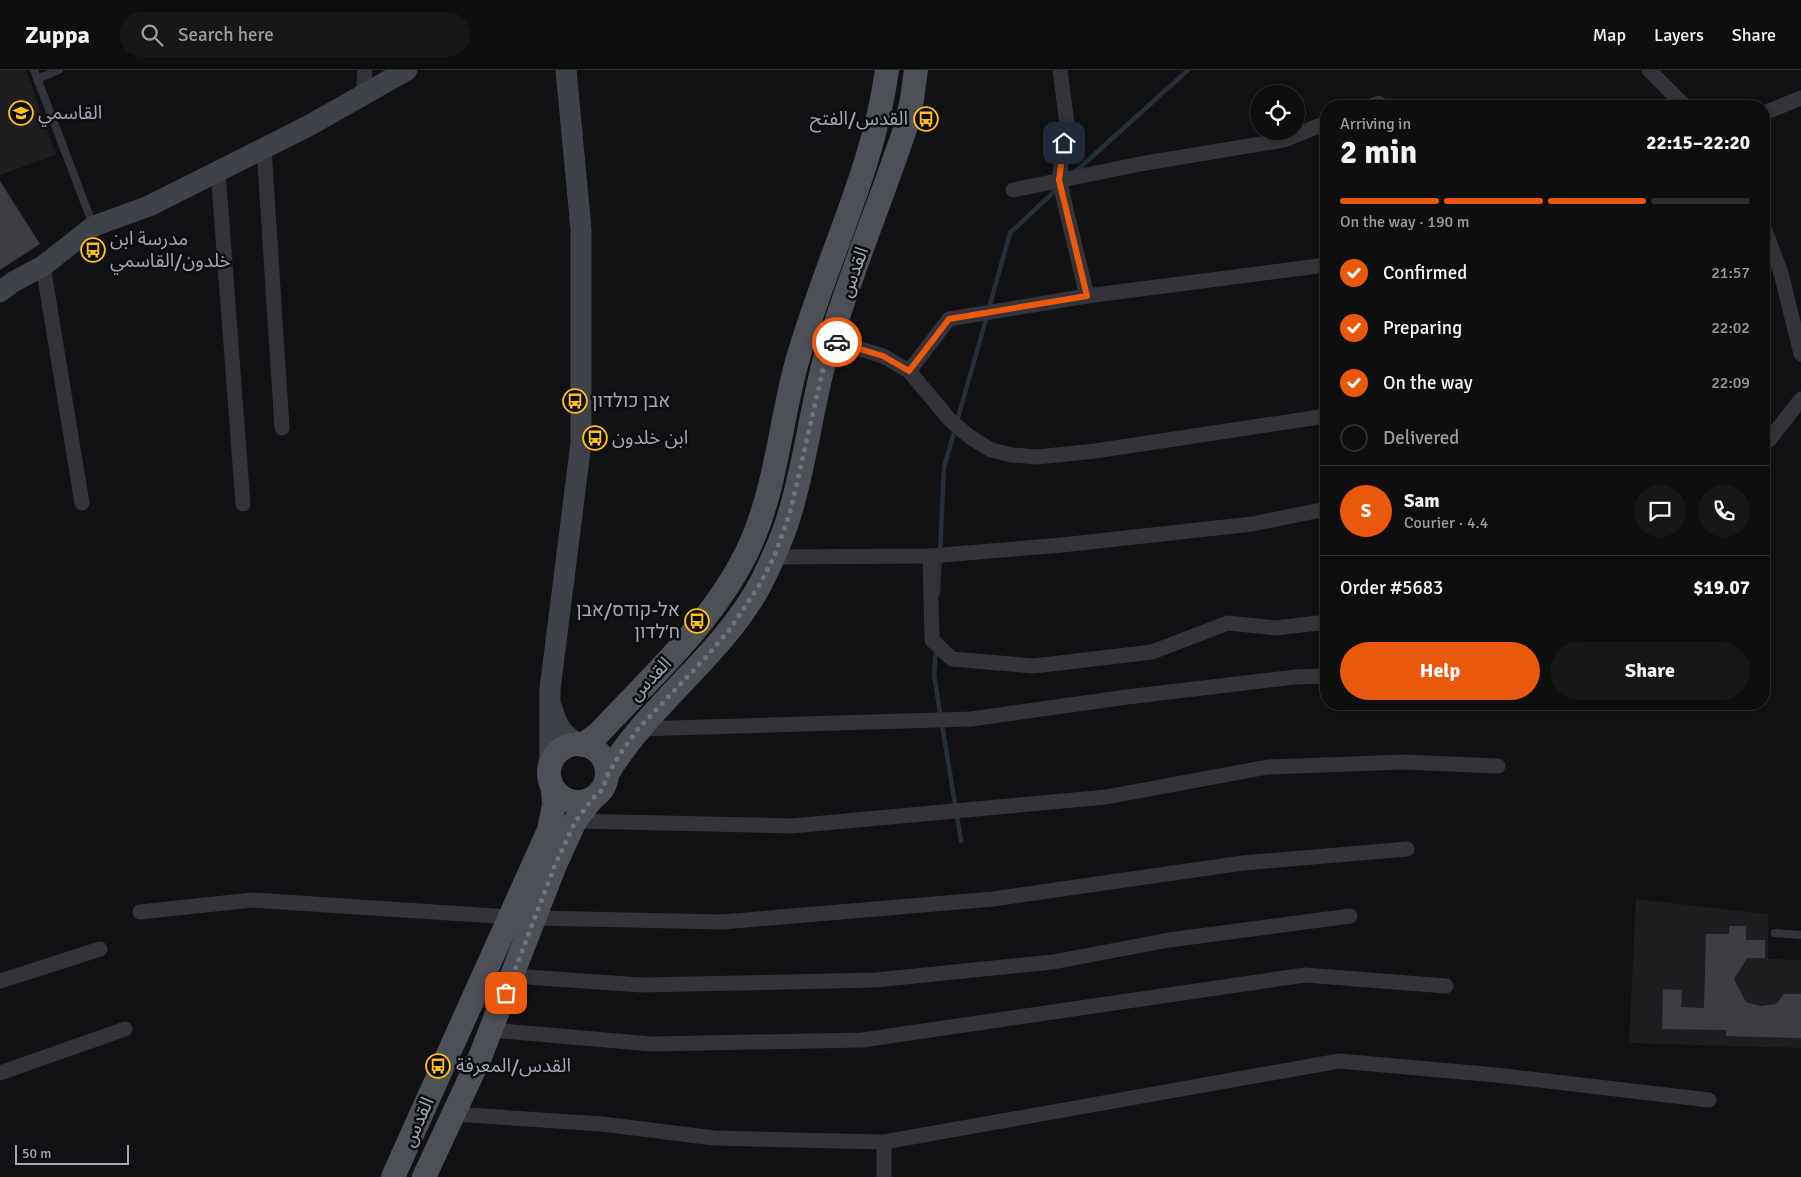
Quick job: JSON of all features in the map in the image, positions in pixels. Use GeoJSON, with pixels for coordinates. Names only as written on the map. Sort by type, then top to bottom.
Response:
{"type":"FeatureCollection","features":[{"type":"Feature","properties":{"kind":"main road","name":"القدس"},"geometry":{"type":"LineString","coordinates":[[581,744],[598,734],[682,646],[716,604],[746,554],[770,491],[790,392],[805,337],[872,143],[884,93],[887,70]]}},
{"type":"Feature","properties":{"kind":"main road","name":"القدس"},"geometry":{"type":"LineString","coordinates":[[608,774],[638,729],[730,629],[760,584],[774,557],[790,513],[831,340],[907,123],[916,70]]}},
{"type":"Feature","properties":{"kind":"main road"},"geometry":{"type":"LineString","coordinates":[[581,744],[596,750],[603,757],[608,774],[602,790],[592,799],[578,803],[569,802],[553,790],[548,772],[550,763],[561,749],[570,745],[581,744]]}},
{"type":"Feature","properties":{"kind":"main road","name":"القدس"},"geometry":{"type":"LineString","coordinates":[[393,1177],[549,830],[554,811],[553,790]]}},
{"type":"Feature","properties":{"kind":"main road","name":"القدس"},"geometry":{"type":"LineString","coordinates":[[424,1177],[491,1030],[555,865],[575,822],[592,799]]}},
{"type":"Feature","properties":{"kind":"street"},"geometry":{"type":"LineString","coordinates":[[363,95],[365,70]]}},
{"type":"Feature","properties":{"kind":"street"},"geometry":{"type":"LineString","coordinates":[[0,292],[43,266],[94,226],[149,206],[310,125],[407,70]]}},
{"type":"Feature","properties":{"kind":"street"},"geometry":{"type":"LineString","coordinates":[[550,763],[550,688],[581,444],[581,229],[566,70]]}},
{"type":"Feature","properties":{"kind":"street"},"geometry":{"type":"LineString","coordinates":[[1060,70],[1067,124],[1059,180],[1087,296]]}},
{"type":"Feature","properties":{"kind":"street"},"geometry":{"type":"LineString","coordinates":[[1649,70],[1679,100]]}},
{"type":"Feature","properties":{"kind":"street"},"geometry":{"type":"LineString","coordinates":[[1770,111],[1801,98]]}},
{"type":"Feature","properties":{"kind":"street"},"geometry":{"type":"LineString","coordinates":[[1013,190],[1140,164],[1284,140],[1320,126]]}},
{"type":"Feature","properties":{"kind":"street"},"geometry":{"type":"LineString","coordinates":[[264,148],[282,428]]}},
{"type":"Feature","properties":{"kind":"street"},"geometry":{"type":"LineString","coordinates":[[218,171],[243,504]]}},
{"type":"Feature","properties":{"kind":"street"},"geometry":{"type":"LineString","coordinates":[[1770,244],[1781,273],[1801,354]]}},
{"type":"Feature","properties":{"kind":"street"},"geometry":{"type":"LineString","coordinates":[[43,266],[82,503]]}},
{"type":"Feature","properties":{"kind":"street"},"geometry":{"type":"LineString","coordinates":[[909,371],[949,319],[1087,296],[1320,266]]}},
{"type":"Feature","properties":{"kind":"street"},"geometry":{"type":"LineString","coordinates":[[831,340],[883,356],[909,371],[950,420],[970,438],[991,450],[1012,455],[1037,457],[1095,451],[1320,417]]}},
{"type":"Feature","properties":{"kind":"street"},"geometry":{"type":"LineString","coordinates":[[1770,440],[1801,399]]}},
{"type":"Feature","properties":{"kind":"street"},"geometry":{"type":"LineString","coordinates":[[774,557],[930,556],[1062,545],[1252,524],[1320,510]]}},
{"type":"Feature","properties":{"kind":"street"},"geometry":{"type":"LineString","coordinates":[[930,556],[932,640],[952,659],[1034,666],[1152,652],[1228,623],[1276,628],[1320,623]]}},
{"type":"Feature","properties":{"kind":"street"},"geometry":{"type":"LineString","coordinates":[[638,729],[971,720],[1157,693],[1295,677],[1320,676]]}},
{"type":"Feature","properties":{"kind":"street"},"geometry":{"type":"LineString","coordinates":[[550,703],[561,731],[567,738],[581,744]]}},
{"type":"Feature","properties":{"kind":"street"},"geometry":{"type":"LineString","coordinates":[[575,822],[792,826],[1106,797],[1268,767],[1404,762],[1498,766]]}},
{"type":"Feature","properties":{"kind":"street"},"geometry":{"type":"LineString","coordinates":[[535,918],[732,921],[993,899],[1243,863],[1407,849]]}},
{"type":"Feature","properties":{"kind":"street"},"geometry":{"type":"LineString","coordinates":[[140,912],[252,900],[510,917]]}},
{"type":"Feature","properties":{"kind":"street"},"geometry":{"type":"LineString","coordinates":[[513,976],[641,985],[876,980],[1053,962],[1170,940],[1350,916]]}},
{"type":"Feature","properties":{"kind":"street"},"geometry":{"type":"LineString","coordinates":[[0,981],[100,949]]}},
{"type":"Feature","properties":{"kind":"street"},"geometry":{"type":"LineString","coordinates":[[491,1030],[652,1044],[862,1040],[1305,976],[1446,986]]}},
{"type":"Feature","properties":{"kind":"street"},"geometry":{"type":"LineString","coordinates":[[0,1072],[125,1029]]}},
{"type":"Feature","properties":{"kind":"street"},"geometry":{"type":"LineString","coordinates":[[454,1114],[602,1124],[714,1138],[884,1142],[1339,1061],[1496,1075],[1709,1100]]}},
{"type":"Feature","properties":{"kind":"street"},"geometry":{"type":"LineString","coordinates":[[884,1142],[884,1177]]}},
{"type":"Feature","properties":{"kind":"lane"},"geometry":{"type":"LineString","coordinates":[[34,70],[94,226]]}},
{"type":"Feature","properties":{"kind":"lane"},"geometry":{"type":"LineString","coordinates":[[37,79],[59,70]]}},
{"type":"Feature","properties":{"kind":"lane"},"geometry":{"type":"LineString","coordinates":[[1775,933],[1801,935]]}},
{"type":"Feature","properties":{"kind":"shaded area","name":"القاسمي"},"geometry":{"type":"Polygon","coordinates":[[[0,70],[26,70],[56,155],[0,175],[0,70]]]}},
{"type":"Feature","properties":{"kind":"shaded area"},"geometry":{"type":"Polygon","coordinates":[[[1636,899],[1768,914],[1768,959],[1801,960],[1801,1048],[1629,1043],[1636,899]]]}},
{"type":"Feature","properties":{"kind":"building"},"geometry":{"type":"Polygon","coordinates":[[[0,181],[40,244],[0,270],[0,181]]]}},
{"type":"Feature","properties":{"kind":"building"},"geometry":{"type":"Polygon","coordinates":[[[1729,926],[1746,926],[1746,940],[1765,940],[1765,958],[1747,958],[1734,979],[1746,1002],[1761,1006],[1776,1004],[1784,994],[1801,994],[1801,1038],[1726,1036],[1726,1030],[1662,1029],[1663,989],[1682,990],[1681,1007],[1704,1008],[1706,934],[1729,934],[1729,926]]]}},
{"type":"Feature","properties":{"kind":"waterway"},"geometry":{"type":"LineString","coordinates":[[1075,172],[1188,70]]}},
{"type":"Feature","properties":{"kind":"waterway"},"geometry":{"type":"LineString","coordinates":[[989,308],[1010,233],[1057,189]]}},
{"type":"Feature","properties":{"kind":"waterway"},"geometry":{"type":"LineString","coordinates":[[957,421],[987,316]]}},
{"type":"Feature","properties":{"kind":"waterway"},"geometry":{"type":"LineString","coordinates":[[938,594],[944,467],[955,429]]}},
{"type":"Feature","properties":{"kind":"waterway"},"geometry":{"type":"LineString","coordinates":[[936,650],[934,675],[961,841]]}},
{"type":"Feature","properties":{"kind":"way so far"},"geometry":{"type":"LineString","coordinates":[[506,993],[555,865],[575,822],[592,799],[602,790],[608,774],[638,729],[730,629],[760,584],[774,557],[790,513],[827,352],[831,340],[837,342]]}},
{"type":"Feature","properties":{"kind":"place","name":"القاسمي"},"geometry":{"type":"Point","coordinates":[21,113]}},
{"type":"Feature","properties":{"kind":"place","name":"القدس/الفتح"},"geometry":{"type":"Point","coordinates":[926,119]}},
{"type":"Feature","properties":{"kind":"place","name":"مدرسة ابن خلدون/القاسمي"},"geometry":{"type":"Point","coordinates":[93,250]}},
{"type":"Feature","properties":{"kind":"place","name":"אבן כולדון"},"geometry":{"type":"Point","coordinates":[575,401]}},
{"type":"Feature","properties":{"kind":"place","name":"ابن خلدون"},"geometry":{"type":"Point","coordinates":[595,438]}},
{"type":"Feature","properties":{"kind":"place","name":"אל-קודס/אבן ח׳לדון"},"geometry":{"type":"Point","coordinates":[697,621]}},
{"type":"Feature","properties":{"kind":"place","name":"القدس/المعرفة"},"geometry":{"type":"Point","coordinates":[438,1066]}},
{"type":"Feature","properties":{"kind":"route"},"geometry":{"type":"LineString","coordinates":[[837,342],[883,356],[909,371],[949,319],[1087,296],[1059,180],[1064,143]]}}]}
